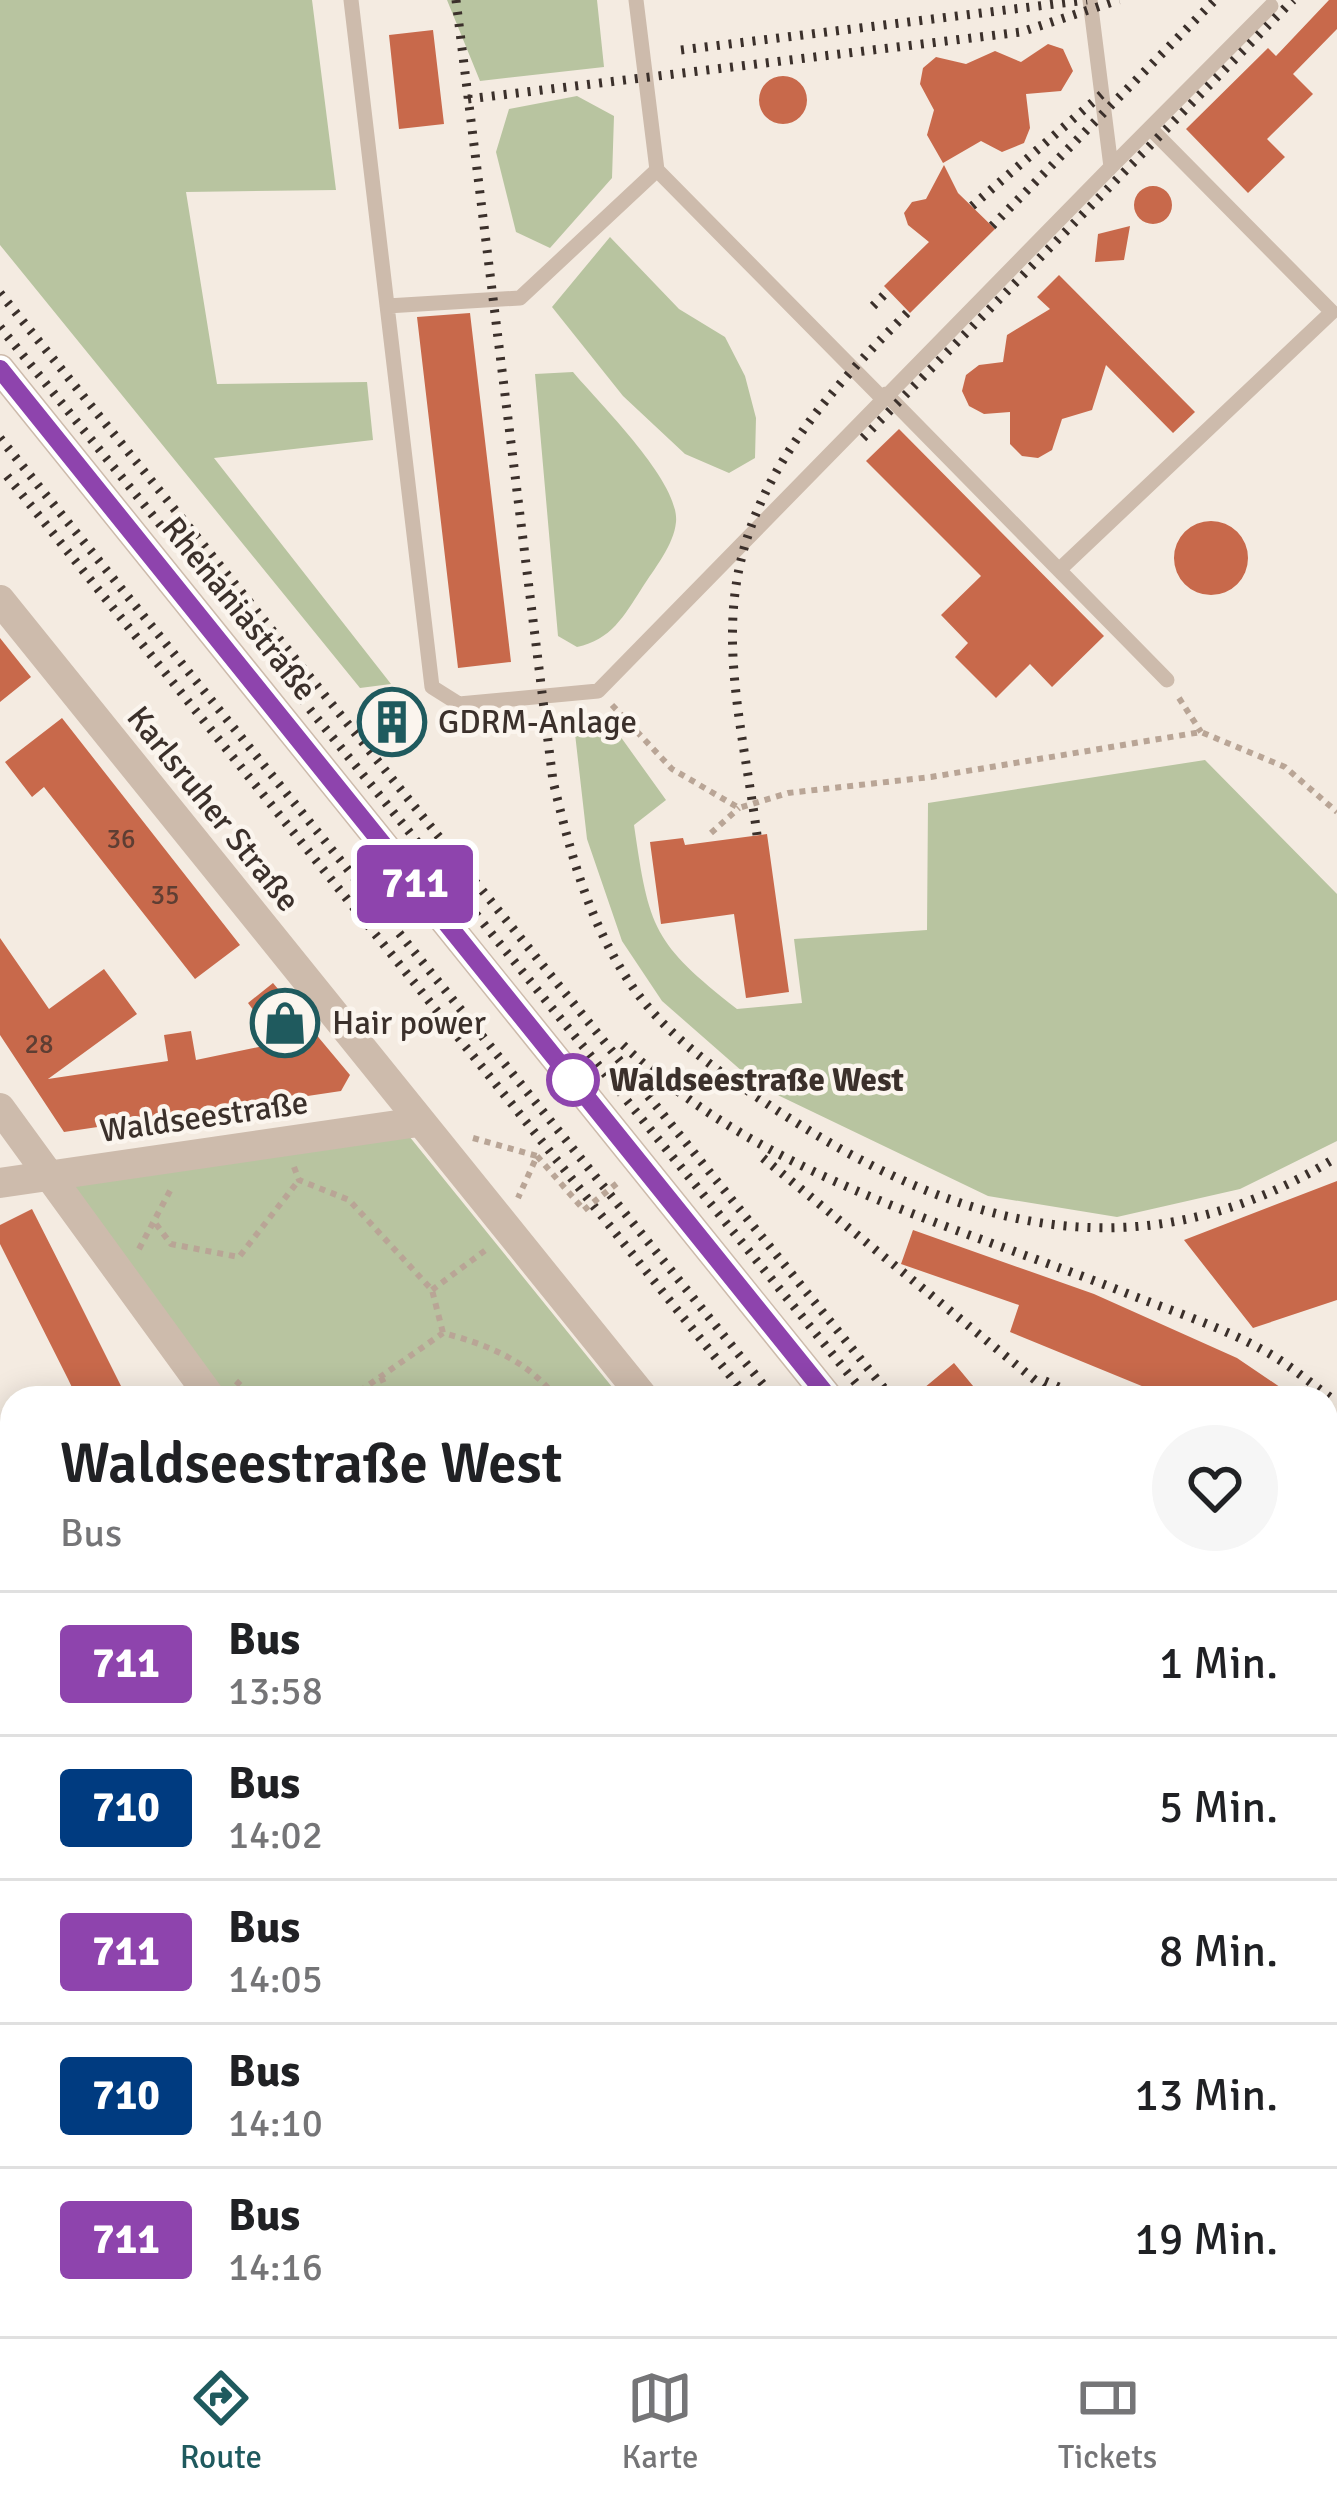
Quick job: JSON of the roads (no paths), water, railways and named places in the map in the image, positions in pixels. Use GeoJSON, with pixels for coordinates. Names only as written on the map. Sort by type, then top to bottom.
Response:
{"type":"FeatureCollection","features":[{"type":"Feature","properties":{"kind":"street","name":"Rhenaniastraße"},"geometry":{"type":"LineString","coordinates":[[0,369],[820,1386]]}},
{"type":"Feature","properties":{"kind":"street","name":"Karlsruher Straße"},"geometry":{"type":"LineString","coordinates":[[0,600],[634,1386]]}},
{"type":"Feature","properties":{"kind":"street"},"geometry":{"type":"LineString","coordinates":[[0,1108],[203,1386]]}},
{"type":"Feature","properties":{"kind":"street","name":"Waldseestraße"},"geometry":{"type":"LineString","coordinates":[[0,1184],[418,1122]]}},
{"type":"Feature","properties":{"kind":"lane"},"geometry":{"type":"LineString","coordinates":[[351,0],[433,687],[459,704],[598,691],[1271,7]]}},
{"type":"Feature","properties":{"kind":"lane"},"geometry":{"type":"LineString","coordinates":[[636,0],[657,170],[1167,680]]}},
{"type":"Feature","properties":{"kind":"lane"},"geometry":{"type":"LineString","coordinates":[[1090,0],[1111,167]]}},
{"type":"Feature","properties":{"kind":"lane"},"geometry":{"type":"LineString","coordinates":[[1059,570],[1332,313],[1150,128]]}},
{"type":"Feature","properties":{"kind":"lane"},"geometry":{"type":"LineString","coordinates":[[387,306],[520,298],[657,170]]}},
{"type":"Feature","properties":{"kind":"railway"},"geometry":{"type":"LineString","coordinates":[[456,0],[553,781],[590,907],[640,997],[693,1050],[775,1109],[844,1151],[912,1184],[981,1209],[1050,1224],[1120,1228],[1191,1218],[1263,1195],[1337,1157]]}},
{"type":"Feature","properties":{"kind":"railway"},"geometry":{"type":"LineString","coordinates":[[681,50],[1087,0]]}},
{"type":"Feature","properties":{"kind":"railway"},"geometry":{"type":"LineString","coordinates":[[468,99],[1021,32],[1119,0]]}},
{"type":"Feature","properties":{"kind":"railway"},"geometry":{"type":"LineString","coordinates":[[992,226],[1215,0]]}},
{"type":"Feature","properties":{"kind":"railway"},"geometry":{"type":"LineString","coordinates":[[863,438],[1293,0]]}},
{"type":"Feature","properties":{"kind":"railway"},"geometry":{"type":"LineString","coordinates":[[972,206],[1108,89]]}},
{"type":"Feature","properties":{"kind":"railway"},"geometry":{"type":"LineString","coordinates":[[873,306],[888,291]]}},
{"type":"Feature","properties":{"kind":"railway"},"geometry":{"type":"LineString","coordinates":[[0,293],[882,1386]]}},
{"type":"Feature","properties":{"kind":"railway"},"geometry":{"type":"LineString","coordinates":[[757,835],[736,698],[733,642],[739,569],[751,526],[769,485],[817,411],[909,311]]}},
{"type":"Feature","properties":{"kind":"railway"},"geometry":{"type":"LineString","coordinates":[[0,327],[858,1386]]}},
{"type":"Feature","properties":{"kind":"railway"},"geometry":{"type":"LineString","coordinates":[[0,438],[764,1386]]}},
{"type":"Feature","properties":{"kind":"railway"},"geometry":{"type":"LineString","coordinates":[[7,476],[738,1386]]}},
{"type":"Feature","properties":{"kind":"railway"},"geometry":{"type":"LineString","coordinates":[[623,1045],[679,1092],[801,1165],[933,1222],[1221,1330],[1279,1359],[1315,1386]]}},
{"type":"Feature","properties":{"kind":"railway"},"geometry":{"type":"LineString","coordinates":[[763,1158],[1042,1386]]}},
{"type":"Feature","properties":{"kind":"railway"},"geometry":{"type":"LineString","coordinates":[[1045,1381],[1056,1386]]}},
{"type":"Feature","properties":{"kind":"place","name":"GDRM-Anlage"},"geometry":{"type":"Point","coordinates":[392,722]}},
{"type":"Feature","properties":{"kind":"place","name":"Hair power"},"geometry":{"type":"Point","coordinates":[285,1023]}},
{"type":"Feature","properties":{"kind":"place","name":"Waldseestraße West"},"geometry":{"type":"Point","coordinates":[573,1080]}}]}
